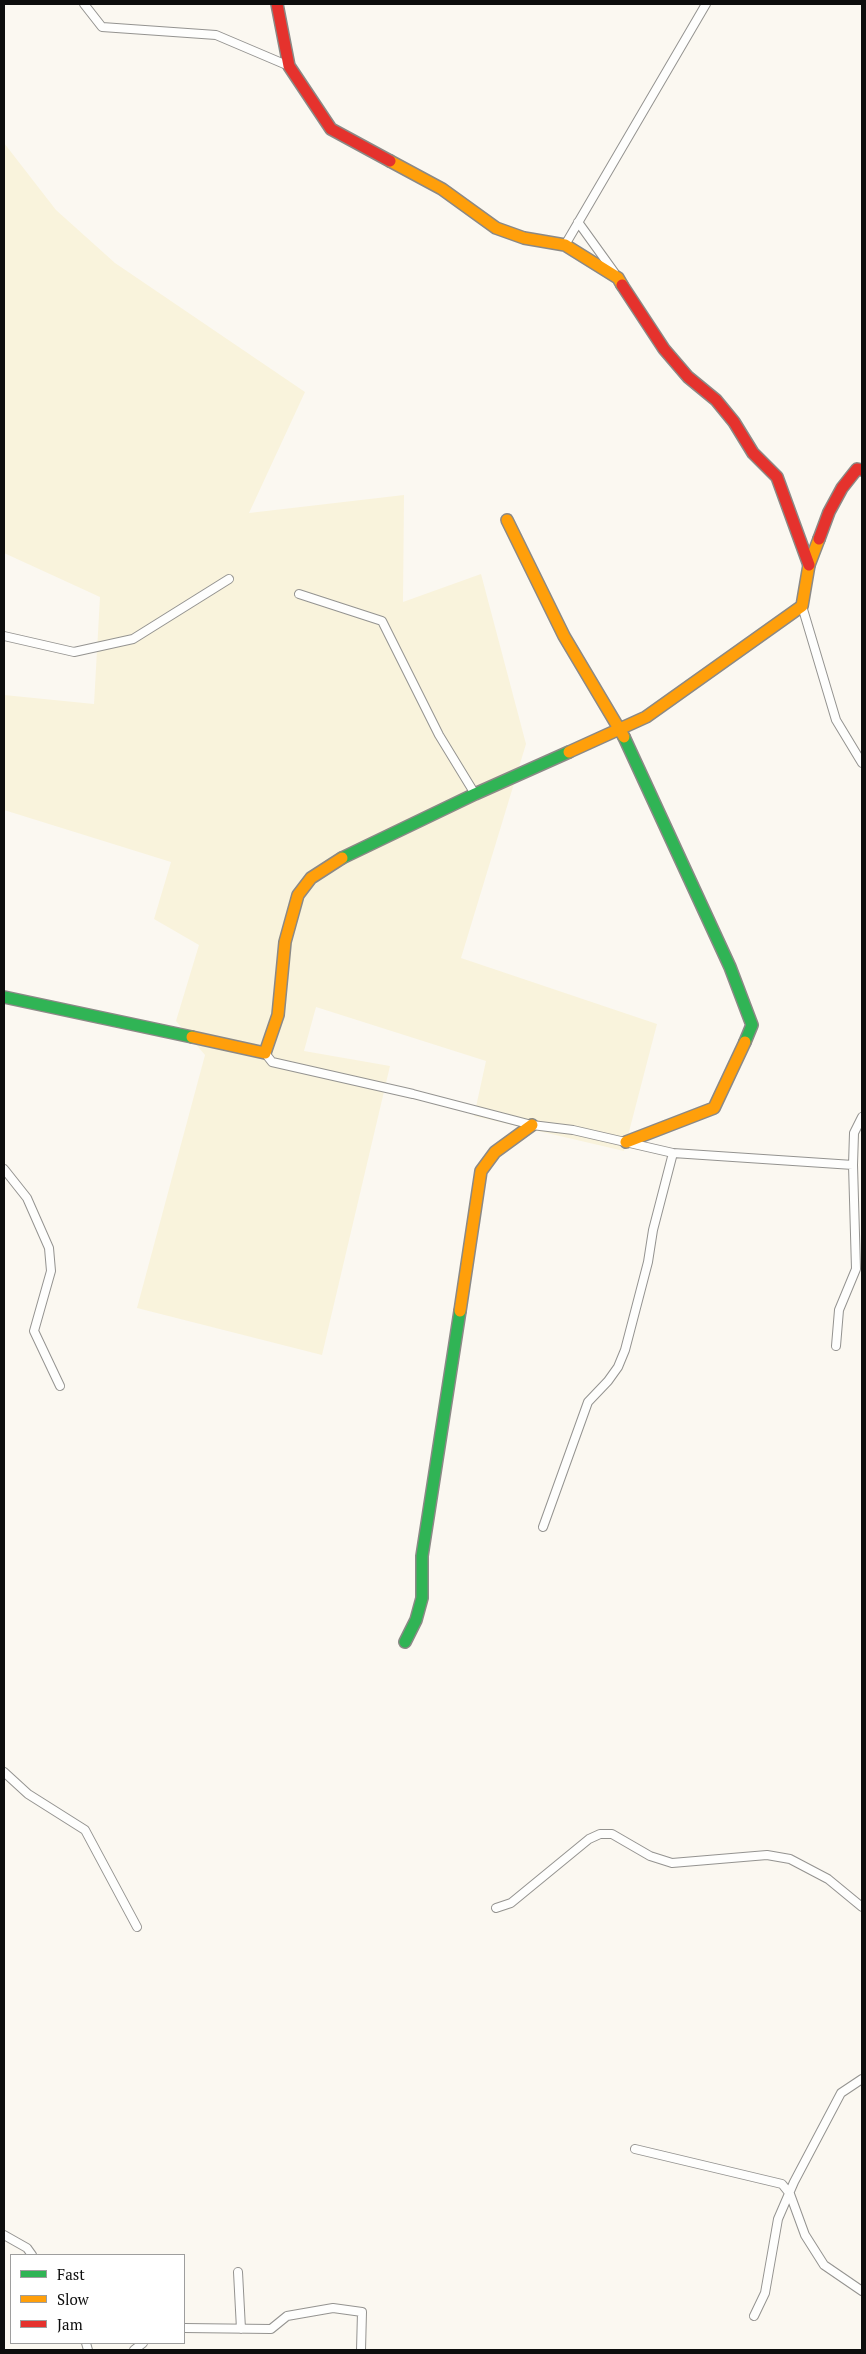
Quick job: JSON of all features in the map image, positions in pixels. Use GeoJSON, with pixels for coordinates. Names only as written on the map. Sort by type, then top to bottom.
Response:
{"type":"FeatureCollection","features":[{"type":"Feature","properties":{"kind":"street"},"geometry":{"type":"LineString","coordinates":[[84,4],[102,27],[216,35],[289,66]]}},
{"type":"Feature","properties":{"kind":"street"},"geometry":{"type":"LineString","coordinates":[[277,4],[289,66],[332,129],[442,189],[496,228],[524,238],[565,245],[618,278]]}},
{"type":"Feature","properties":{"kind":"street"},"geometry":{"type":"LineString","coordinates":[[565,245],[706,4]]}},
{"type":"Feature","properties":{"kind":"street"},"geometry":{"type":"LineString","coordinates":[[578,222],[618,278],[664,349],[688,377],[716,400],[734,422],[753,453],[777,477],[809,565]]}},
{"type":"Feature","properties":{"kind":"street"},"geometry":{"type":"LineString","coordinates":[[862,470],[858,469],[842,488],[829,512],[809,565],[802,606],[836,720],[862,763]]}},
{"type":"Feature","properties":{"kind":"street"},"geometry":{"type":"LineString","coordinates":[[507,520],[564,636],[620,729],[730,967],[752,1025],[714,1108],[626,1142]]}},
{"type":"Feature","properties":{"kind":"street"},"geometry":{"type":"LineString","coordinates":[[4,636],[74,652],[134,639],[229,579]]}},
{"type":"Feature","properties":{"kind":"street"},"geometry":{"type":"LineString","coordinates":[[299,594],[382,621],[438,735],[475,794]]}},
{"type":"Feature","properties":{"kind":"street"},"geometry":{"type":"LineString","coordinates":[[265,1053],[278,1015],[285,942],[298,894],[311,878],[344,856],[475,794],[646,717],[802,606]]}},
{"type":"Feature","properties":{"kind":"street"},"geometry":{"type":"LineString","coordinates":[[4,997],[265,1053],[272,1062],[413,1094],[532,1124],[574,1130],[673,1153],[853,1165]]}},
{"type":"Feature","properties":{"kind":"street"},"geometry":{"type":"LineString","coordinates":[[836,1346],[838,1310],[856,1269],[854,1133],[862,1117]]}},
{"type":"Feature","properties":{"kind":"street"},"geometry":{"type":"LineString","coordinates":[[405,1642],[416,1620],[422,1598],[422,1556],[481,1171],[494,1152],[532,1124]]}},
{"type":"Feature","properties":{"kind":"street"},"geometry":{"type":"LineString","coordinates":[[543,1526],[588,1402],[608,1381],[618,1367],[625,1350],[648,1262],[653,1230],[673,1153]]}},
{"type":"Feature","properties":{"kind":"street"},"geometry":{"type":"LineString","coordinates":[[4,1168],[27,1198],[49,1248],[51,1271],[34,1331],[60,1386]]}},
{"type":"Feature","properties":{"kind":"street"},"geometry":{"type":"LineString","coordinates":[[4,1772],[28,1794],[86,1830],[137,1927]]}},
{"type":"Feature","properties":{"kind":"street"},"geometry":{"type":"LineString","coordinates":[[496,1908],[511,1903],[589,1839],[600,1834],[612,1834],[650,1856],[672,1863],[767,1855],[790,1859],[828,1879],[862,1907]]}},
{"type":"Feature","properties":{"kind":"street"},"geometry":{"type":"LineString","coordinates":[[754,2316],[765,2293],[778,2219],[794,2182],[841,2094],[862,2079]]}},
{"type":"Feature","properties":{"kind":"street"},"geometry":{"type":"LineString","coordinates":[[634,2149],[782,2184],[790,2194],[805,2235],[824,2265],[862,2291]]}},
{"type":"Feature","properties":{"kind":"street"},"geometry":{"type":"LineString","coordinates":[[4,2235],[27,2248],[31,2254]]}},
{"type":"Feature","properties":{"kind":"street"},"geometry":{"type":"LineString","coordinates":[[238,2272],[241,2329]]}},
{"type":"Feature","properties":{"kind":"street"},"geometry":{"type":"LineString","coordinates":[[185,2328],[271,2329],[287,2316],[333,2308],[362,2312],[361,2350]]}},
{"type":"Feature","properties":{"kind":"shaded area"},"geometry":{"type":"Polygon","coordinates":[[[4,143],[56,210],[115,263],[305,392],[249,513],[404,495],[403,602],[481,574],[526,744],[461,958],[657,1024],[624,1151],[474,1116],[486,1061],[316,1007],[304,1051],[390,1066],[322,1355],[137,1308],[205,1055],[176,1021],[199,945],[154,919],[171,862],[4,810],[4,695],[94,704],[100,597],[4,553],[4,143]]]}},
{"type":"Feature","properties":{"kind":"traffic: fast"},"geometry":{"type":"LineString","coordinates":[[624,737],[730,967],[752,1025],[745,1042]]}},
{"type":"Feature","properties":{"kind":"traffic: fast"},"geometry":{"type":"LineString","coordinates":[[342,858],[475,794],[569,752]]}},
{"type":"Feature","properties":{"kind":"traffic: fast"},"geometry":{"type":"LineString","coordinates":[[4,997],[192,1037]]}},
{"type":"Feature","properties":{"kind":"traffic: fast"},"geometry":{"type":"LineString","coordinates":[[405,1642],[416,1620],[422,1598],[422,1556],[460,1311]]}},
{"type":"Feature","properties":{"kind":"traffic: slow"},"geometry":{"type":"LineString","coordinates":[[390,161],[442,189],[496,228],[524,238],[565,245],[618,278],[622,285]]}},
{"type":"Feature","properties":{"kind":"traffic: slow"},"geometry":{"type":"LineString","coordinates":[[507,520],[564,636],[624,737]]}},
{"type":"Feature","properties":{"kind":"traffic: slow"},"geometry":{"type":"LineString","coordinates":[[569,752],[646,717],[802,606],[809,565],[819,539]]}},
{"type":"Feature","properties":{"kind":"traffic: slow"},"geometry":{"type":"LineString","coordinates":[[192,1037],[265,1053],[278,1015],[285,942],[298,895],[311,878],[342,858]]}},
{"type":"Feature","properties":{"kind":"traffic: slow"},"geometry":{"type":"LineString","coordinates":[[626,1142],[714,1108],[745,1042]]}},
{"type":"Feature","properties":{"kind":"traffic: slow"},"geometry":{"type":"LineString","coordinates":[[460,1311],[481,1171],[495,1152],[532,1125]]}},
{"type":"Feature","properties":{"kind":"traffic: jam"},"geometry":{"type":"LineString","coordinates":[[277,4],[289,66],[331,129],[390,161]]}},
{"type":"Feature","properties":{"kind":"traffic: jam"},"geometry":{"type":"LineString","coordinates":[[622,285],[664,349],[688,377],[716,400],[734,422],[753,453],[777,477],[809,565]]}},
{"type":"Feature","properties":{"kind":"traffic: jam"},"geometry":{"type":"LineString","coordinates":[[819,539],[829,512],[842,488],[857,469],[862,470]]}}]}
